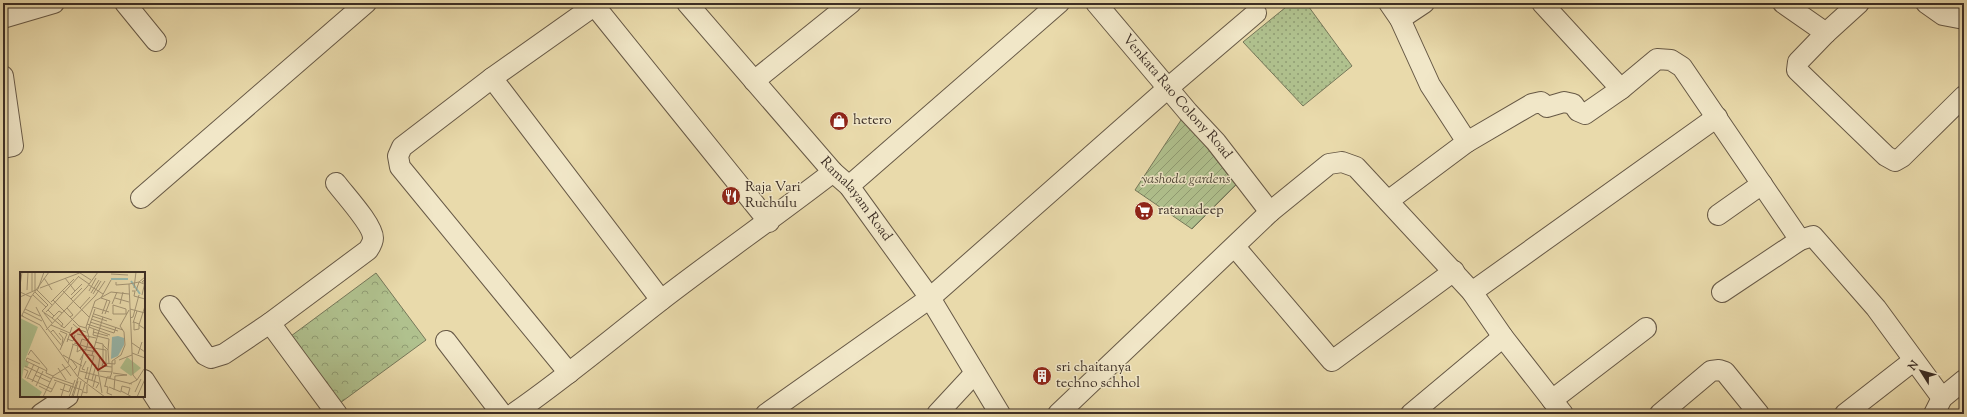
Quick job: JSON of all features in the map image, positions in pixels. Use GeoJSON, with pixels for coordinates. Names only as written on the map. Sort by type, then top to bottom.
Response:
{"type":"FeatureCollection","features":[{"type":"Feature","properties":{"kind":"street"},"geometry":{"type":"LineString","coordinates":[[3,18],[54,3]]}},
{"type":"Feature","properties":{"kind":"street"},"geometry":{"type":"LineString","coordinates":[[125,3],[156,41]]}},
{"type":"Feature","properties":{"kind":"street"},"geometry":{"type":"LineString","coordinates":[[142,198],[366,3]]}},
{"type":"Feature","properties":{"kind":"street","name":"Ramalayam Road"},"geometry":{"type":"LineString","coordinates":[[686,3],[833,172],[849,186],[930,298],[1000,414]]}},
{"type":"Feature","properties":{"kind":"street"},"geometry":{"type":"LineString","coordinates":[[754,81],[850,3]]}},
{"type":"Feature","properties":{"kind":"street"},"geometry":{"type":"LineString","coordinates":[[849,186],[1059,3]]}},
{"type":"Feature","properties":{"kind":"street","name":"Venkata Rao Colony Road"},"geometry":{"type":"LineString","coordinates":[[1096,3],[1216,142],[1270,212]]}},
{"type":"Feature","properties":{"kind":"street"},"geometry":{"type":"LineString","coordinates":[[1389,3],[1400,19],[1430,85],[1467,142]]}},
{"type":"Feature","properties":{"kind":"street"},"geometry":{"type":"LineString","coordinates":[[1400,19],[1424,3]]}},
{"type":"Feature","properties":{"kind":"street"},"geometry":{"type":"LineString","coordinates":[[1542,3],[1621,89]]}},
{"type":"Feature","properties":{"kind":"street"},"geometry":{"type":"LineString","coordinates":[[1783,3],[1826,33]]}},
{"type":"Feature","properties":{"kind":"street"},"geometry":{"type":"LineString","coordinates":[[1858,3],[1798,62],[1797,70],[1886,156],[1895,161],[1902,156],[1964,96]]}},
{"type":"Feature","properties":{"kind":"street"},"geometry":{"type":"LineString","coordinates":[[1926,3],[1943,15],[1964,19]]}},
{"type":"Feature","properties":{"kind":"street"},"geometry":{"type":"LineString","coordinates":[[569,373],[400,168],[398,156],[402,147],[492,78],[596,4],[769,222]]}},
{"type":"Feature","properties":{"kind":"street"},"geometry":{"type":"LineString","coordinates":[[766,414],[930,298],[1168,88],[1256,13]]}},
{"type":"Feature","properties":{"kind":"street"},"geometry":{"type":"LineString","coordinates":[[1388,201],[1467,142],[1532,104],[1540,102],[1547,107],[1564,102],[1573,104],[1578,111],[1585,114],[1621,89],[1657,59],[1671,60],[1682,67],[1800,240]]}},
{"type":"Feature","properties":{"kind":"street"},"geometry":{"type":"LineString","coordinates":[[3,76],[13,146],[3,148]]}},
{"type":"Feature","properties":{"kind":"street"},"geometry":{"type":"LineString","coordinates":[[492,78],[661,300]]}},
{"type":"Feature","properties":{"kind":"street"},"geometry":{"type":"LineString","coordinates":[[1472,292],[1717,117]]}},
{"type":"Feature","properties":{"kind":"street"},"geometry":{"type":"LineString","coordinates":[[1058,414],[1270,212],[1329,164],[1342,162],[1356,167],[1454,271],[1472,292],[1502,337],[1557,407],[1646,328]]}},
{"type":"Feature","properties":{"kind":"street"},"geometry":{"type":"LineString","coordinates":[[513,414],[569,373],[661,300],[769,222],[833,172]]}},
{"type":"Feature","properties":{"kind":"street"},"geometry":{"type":"LineString","coordinates":[[170,306],[205,355],[211,358],[224,354],[270,323],[368,250],[370,246],[373,239],[371,229],[336,184]]}},
{"type":"Feature","properties":{"kind":"street"},"geometry":{"type":"LineString","coordinates":[[1718,214],[1762,184]]}},
{"type":"Feature","properties":{"kind":"street"},"geometry":{"type":"LineString","coordinates":[[1722,292],[1800,240],[1813,236],[1876,308],[1913,361],[1938,406],[1964,380]]}},
{"type":"Feature","properties":{"kind":"street"},"geometry":{"type":"LineString","coordinates":[[1235,247],[1332,361],[1454,271]]}},
{"type":"Feature","properties":{"kind":"street"},"geometry":{"type":"LineString","coordinates":[[270,323],[337,414]]}},
{"type":"Feature","properties":{"kind":"street"},"geometry":{"type":"LineString","coordinates":[[1411,414],[1502,337]]}},
{"type":"Feature","properties":{"kind":"street"},"geometry":{"type":"LineString","coordinates":[[446,341],[502,414]]}},
{"type":"Feature","properties":{"kind":"street"},"geometry":{"type":"LineString","coordinates":[[1845,414],[1913,361]]}},
{"type":"Feature","properties":{"kind":"street"},"geometry":{"type":"LineString","coordinates":[[1660,414],[1711,371],[1719,370],[1725,372],[1759,414]]}},
{"type":"Feature","properties":{"kind":"street"},"geometry":{"type":"LineString","coordinates":[[937,414],[975,373]]}},
{"type":"Feature","properties":{"kind":"street"},"geometry":{"type":"LineString","coordinates":[[145,382],[166,414]]}},
{"type":"Feature","properties":{"kind":"street"},"geometry":{"type":"LineString","coordinates":[[41,414],[66,397]]}},
{"type":"Feature","properties":{"kind":"green space"},"geometry":{"type":"Polygon","coordinates":[[[1291,3],[1306,3],[1352,66],[1303,106],[1243,42],[1291,3]]]}},
{"type":"Feature","properties":{"kind":"green space","name":"yashoda gardens"},"geometry":{"type":"Polygon","coordinates":[[[1183,117],[1236,185],[1192,229],[1135,190],[1183,117]]]}},
{"type":"Feature","properties":{"kind":"green space"},"geometry":{"type":"Polygon","coordinates":[[[376,273],[426,340],[340,403],[291,336],[376,273]]]}},
{"type":"Feature","properties":{"kind":"place","name":"hetero"},"geometry":{"type":"Point","coordinates":[839,121]}},
{"type":"Feature","properties":{"kind":"place","name":"Raja Vari Ruchulu"},"geometry":{"type":"Point","coordinates":[731,196]}},
{"type":"Feature","properties":{"kind":"place","name":"ratanadeep"},"geometry":{"type":"Point","coordinates":[1144,211]}},
{"type":"Feature","properties":{"kind":"place","name":"sri chaitanya techno schhol"},"geometry":{"type":"Point","coordinates":[1042,376]}}]}
